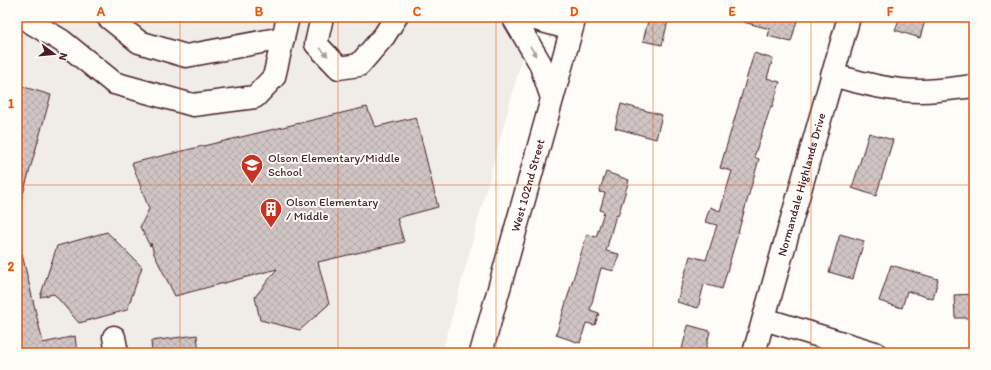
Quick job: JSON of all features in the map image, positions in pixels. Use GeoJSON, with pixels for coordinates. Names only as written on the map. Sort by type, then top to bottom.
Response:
{"type":"FeatureCollection","features":[{"type":"Feature","properties":{"kind":"street"},"geometry":{"type":"LineString","coordinates":[[22,17],[62,41],[114,83],[192,105],[256,97],[274,77],[288,17]]}},
{"type":"Feature","properties":{"kind":"street"},"geometry":{"type":"LineString","coordinates":[[108,17],[139,42],[186,56],[283,38]]}},
{"type":"Feature","properties":{"kind":"street"},"geometry":{"type":"LineString","coordinates":[[322,17],[316,44],[339,68],[359,65],[384,36],[396,17]]}},
{"type":"Feature","properties":{"kind":"street"},"geometry":{"type":"LineString","coordinates":[[513,17],[540,63],[552,98]]}},
{"type":"Feature","properties":{"kind":"street"},"geometry":{"type":"LineString","coordinates":[[520,17],[573,23]]}},
{"type":"Feature","properties":{"kind":"street","name":"Normandale Highlands Drive"},"geometry":{"type":"LineString","coordinates":[[754,353],[849,17]]}},
{"type":"Feature","properties":{"kind":"street","name":"West 102nd Street"},"geometry":{"type":"LineString","coordinates":[[481,353],[573,23]]}},
{"type":"Feature","properties":{"kind":"street"},"geometry":{"type":"LineString","coordinates":[[832,75],[866,84],[894,89],[922,91],[974,86]]}},
{"type":"Feature","properties":{"kind":"street"},"geometry":{"type":"LineString","coordinates":[[764,319],[875,353]]}},
{"type":"Feature","properties":{"kind":"shaded area","name":"Olson Elementary/Middle School"},"geometry":{"type":"Polygon","coordinates":[[[17,17],[533,17],[442,353],[17,353],[17,17]]]}},
{"type":"Feature","properties":{"kind":"building"},"geometry":{"type":"Polygon","coordinates":[[[649,17],[669,17],[662,45],[643,41],[649,17]]]}},
{"type":"Feature","properties":{"kind":"building"},"geometry":{"type":"Polygon","coordinates":[[[743,17],[798,17],[791,42],[768,36],[770,29],[743,22],[743,17]]]}},
{"type":"Feature","properties":{"kind":"building"},"geometry":{"type":"Polygon","coordinates":[[[900,17],[926,17],[920,38],[895,30],[900,17]]]}},
{"type":"Feature","properties":{"kind":"building"},"geometry":{"type":"Polygon","coordinates":[[[754,53],[773,59],[767,78],[780,82],[754,157],[759,159],[722,289],[704,284],[698,308],[677,302],[690,256],[706,260],[717,225],[705,222],[710,207],[720,211],[732,171],[720,168],[754,53]]]}},
{"type":"Feature","properties":{"kind":"building"},"geometry":{"type":"Polygon","coordinates":[[[17,85],[51,95],[21,201],[17,201],[17,85]]]}},
{"type":"Feature","properties":{"kind":"building"},"geometry":{"type":"Polygon","coordinates":[[[621,104],[662,115],[656,139],[615,128],[621,104]]]}},
{"type":"Feature","properties":{"kind":"building","name":"Olson Elementary / Middle"},"geometry":{"type":"Polygon","coordinates":[[[367,107],[375,127],[416,117],[438,207],[397,218],[404,242],[318,262],[329,304],[300,330],[260,320],[255,297],[277,269],[175,296],[154,254],[151,243],[150,246],[140,227],[149,209],[132,163],[367,107]]]}},
{"type":"Feature","properties":{"kind":"building"},"geometry":{"type":"Polygon","coordinates":[[[869,133],[893,140],[876,196],[852,188],[869,133]]]}},
{"type":"Feature","properties":{"kind":"building"},"geometry":{"type":"Polygon","coordinates":[[[606,172],[629,180],[618,216],[616,215],[606,251],[619,254],[614,271],[601,268],[590,310],[599,313],[595,325],[586,323],[580,343],[556,335],[587,234],[596,237],[604,212],[600,210],[605,193],[599,192],[606,172]]]}},
{"type":"Feature","properties":{"kind":"building"},"geometry":{"type":"Polygon","coordinates":[[[107,232],[142,267],[127,310],[79,323],[54,294],[40,297],[57,246],[107,232]]]}},
{"type":"Feature","properties":{"kind":"building"},"geometry":{"type":"Polygon","coordinates":[[[840,234],[864,241],[853,279],[829,272],[840,234]]]}},
{"type":"Feature","properties":{"kind":"building"},"geometry":{"type":"Polygon","coordinates":[[[17,254],[22,254],[43,343],[75,336],[77,353],[17,353],[17,254]]]}},
{"type":"Feature","properties":{"kind":"building"},"geometry":{"type":"Polygon","coordinates":[[[891,265],[938,279],[933,299],[907,291],[902,308],[879,301],[891,265]]]}},
{"type":"Feature","properties":{"kind":"building"},"geometry":{"type":"Polygon","coordinates":[[[974,294],[974,318],[955,318],[954,295],[974,294]]]}},
{"type":"Feature","properties":{"kind":"building"},"geometry":{"type":"Polygon","coordinates":[[[688,325],[710,331],[705,353],[681,353],[688,325]]]}},
{"type":"Feature","properties":{"kind":"building"},"geometry":{"type":"Polygon","coordinates":[[[197,335],[199,353],[152,353],[151,341],[197,335]]]}},
{"type":"Feature","properties":{"kind":"place","name":"Olson Elementary/Middle School"},"geometry":{"type":"Point","coordinates":[252,184]}},
{"type":"Feature","properties":{"kind":"place","name":"Olson Elementary / Middle"},"geometry":{"type":"Point","coordinates":[271,228]}}]}
